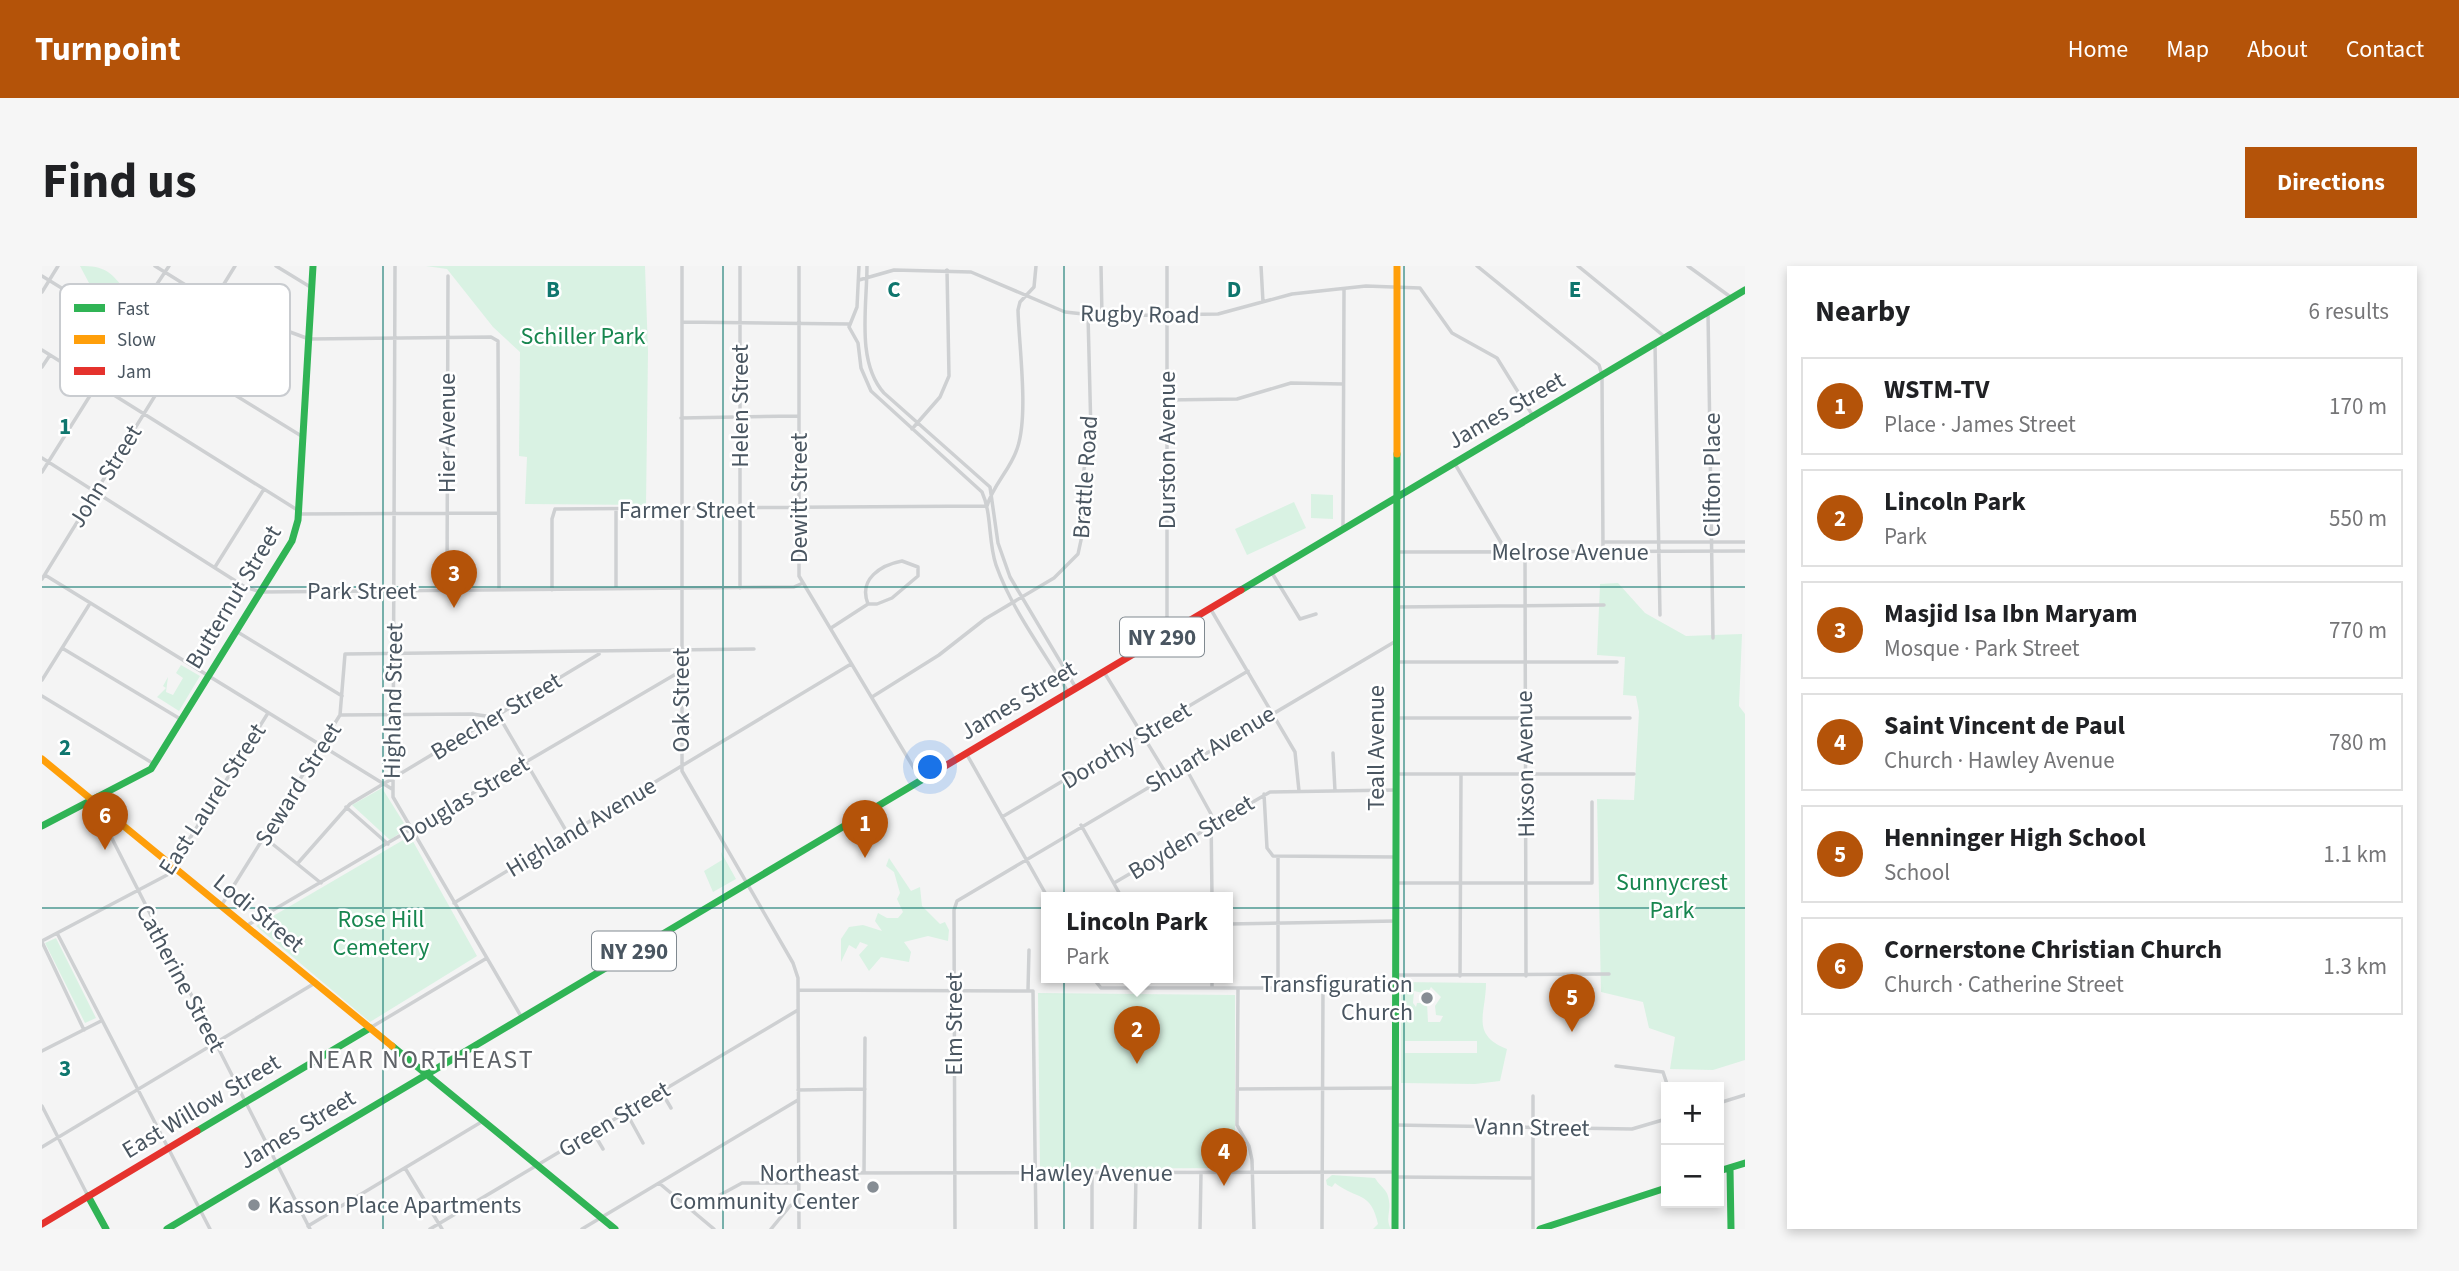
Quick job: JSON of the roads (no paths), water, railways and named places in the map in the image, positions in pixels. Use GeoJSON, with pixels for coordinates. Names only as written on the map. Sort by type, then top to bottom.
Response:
{"type":"FeatureCollection","features":[{"type":"Feature","properties":{"kind":"street"},"geometry":{"type":"LineString","coordinates":[[42,292],[58,266]]}},
{"type":"Feature","properties":{"kind":"street"},"geometry":{"type":"LineString","coordinates":[[155,266],[184,284]]}},
{"type":"Feature","properties":{"kind":"street"},"geometry":{"type":"LineString","coordinates":[[157,284],[169,266]]}},
{"type":"Feature","properties":{"kind":"street","name":"John Street"},"geometry":{"type":"LineString","coordinates":[[224,284],[235,266]]}},
{"type":"Feature","properties":{"kind":"street"},"geometry":{"type":"LineString","coordinates":[[276,266],[312,288]]}},
{"type":"Feature","properties":{"kind":"street","name":"Butternut Street"},"geometry":{"type":"LineString","coordinates":[[42,826],[147,772],[292,541],[299,512],[313,266]]}},
{"type":"Feature","properties":{"kind":"street","name":"Highland Street"},"geometry":{"type":"LineString","coordinates":[[395,266],[394,801],[522,1018]]}},
{"type":"Feature","properties":{"kind":"street","name":"Oak Street"},"geometry":{"type":"LineString","coordinates":[[682,266],[681,767],[684,778],[794,965],[798,990],[799,1229]]}},
{"type":"Feature","properties":{"kind":"street","name":"Helen Street"},"geometry":{"type":"LineString","coordinates":[[740,266],[740,588]]}},
{"type":"Feature","properties":{"kind":"street","name":"Dewitt Street"},"geometry":{"type":"LineString","coordinates":[[799,266],[798,564],[803,583],[921,780]]}},
{"type":"Feature","properties":{"kind":"street"},"geometry":{"type":"LineString","coordinates":[[849,324],[855,313],[859,266]]}},
{"type":"Feature","properties":{"kind":"street"},"geometry":{"type":"LineString","coordinates":[[867,266],[867,356],[872,378],[884,393],[992,491],[1002,555],[1021,597],[1055,654],[1072,690]]}},
{"type":"Feature","properties":{"kind":"street"},"geometry":{"type":"LineString","coordinates":[[987,506],[992,491],[1013,458],[1020,437],[1018,310],[1034,287],[1035,266]]}},
{"type":"Feature","properties":{"kind":"street"},"geometry":{"type":"LineString","coordinates":[[1101,266],[1102,316]]}},
{"type":"Feature","properties":{"kind":"street","name":"Durston Avenue"},"geometry":{"type":"LineString","coordinates":[[1167,266],[1167,634]]}},
{"type":"Feature","properties":{"kind":"street"},"geometry":{"type":"LineString","coordinates":[[1261,266],[1263,302]]}},
{"type":"Feature","properties":{"kind":"street","name":"Teall Avenue"},"geometry":{"type":"LineString","coordinates":[[1395,1229],[1397,266]]}},
{"type":"Feature","properties":{"kind":"street"},"geometry":{"type":"LineString","coordinates":[[1477,266],[1599,365],[1602,375],[1603,552]]}},
{"type":"Feature","properties":{"kind":"street"},"geometry":{"type":"LineString","coordinates":[[1578,266],[1665,337]]}},
{"type":"Feature","properties":{"kind":"street"},"geometry":{"type":"LineString","coordinates":[[1688,266],[1732,298]]}},
{"type":"Feature","properties":{"kind":"street","name":"Rugby Road"},"geometry":{"type":"LineString","coordinates":[[859,280],[894,270],[947,270],[984,275],[1065,312],[1102,316],[1219,314],[1292,294],[1397,285],[1422,289],[1452,333],[1497,358],[1533,416]]}},
{"type":"Feature","properties":{"kind":"street"},"geometry":{"type":"LineString","coordinates":[[912,429],[940,397],[949,376],[947,270]]}},
{"type":"Feature","properties":{"kind":"street"},"geometry":{"type":"LineString","coordinates":[[42,276],[60,288]]}},
{"type":"Feature","properties":{"kind":"street","name":"Hier Avenue"},"geometry":{"type":"LineString","coordinates":[[447,591],[448,276]]}},
{"type":"Feature","properties":{"kind":"street"},"geometry":{"type":"LineString","coordinates":[[1343,528],[1344,290]]}},
{"type":"Feature","properties":{"kind":"street","name":"James Street"},"geometry":{"type":"LineString","coordinates":[[167,1229],[1745,290]]}},
{"type":"Feature","properties":{"kind":"street","name":"Clifton Place"},"geometry":{"type":"LineString","coordinates":[[1708,312],[1713,638]]}},
{"type":"Feature","properties":{"kind":"street"},"geometry":{"type":"LineString","coordinates":[[855,313],[867,316]]}},
{"type":"Feature","properties":{"kind":"street","name":"Brattle Road"},"geometry":{"type":"LineString","coordinates":[[872,698],[929,662],[1014,601],[1066,569],[1081,546],[1084,469],[1091,434],[1088,315]]}},
{"type":"Feature","properties":{"kind":"street"},"geometry":{"type":"LineString","coordinates":[[682,322],[849,324]]}},
{"type":"Feature","properties":{"kind":"street"},"geometry":{"type":"LineString","coordinates":[[849,324],[855,336],[861,368],[871,391],[982,492],[987,506],[994,558],[1014,601],[1048,659],[1072,690]]}},
{"type":"Feature","properties":{"kind":"street"},"geometry":{"type":"LineString","coordinates":[[855,336],[867,330]]}},
{"type":"Feature","properties":{"kind":"street"},"geometry":{"type":"LineString","coordinates":[[290,332],[309,340],[495,339],[499,347],[499,590]]}},
{"type":"Feature","properties":{"kind":"street"},"geometry":{"type":"LineString","coordinates":[[1655,344],[1660,615]]}},
{"type":"Feature","properties":{"kind":"street"},"geometry":{"type":"LineString","coordinates":[[42,350],[60,361]]}},
{"type":"Feature","properties":{"kind":"street"},"geometry":{"type":"LineString","coordinates":[[42,367],[50,355]]}},
{"type":"Feature","properties":{"kind":"street"},"geometry":{"type":"LineString","coordinates":[[1166,400],[1237,399],[1291,383],[1343,384]]}},
{"type":"Feature","properties":{"kind":"street"},"geometry":{"type":"LineString","coordinates":[[42,472],[89,396]]}},
{"type":"Feature","properties":{"kind":"street"},"geometry":{"type":"LineString","coordinates":[[116,396],[299,512],[498,513]]}},
{"type":"Feature","properties":{"kind":"street","name":"John Street"},"geometry":{"type":"LineString","coordinates":[[43,577],[156,396]]}},
{"type":"Feature","properties":{"kind":"street"},"geometry":{"type":"LineString","coordinates":[[234,396],[303,438]]}},
{"type":"Feature","properties":{"kind":"street"},"geometry":{"type":"LineString","coordinates":[[681,418],[798,416]]}},
{"type":"Feature","properties":{"kind":"street","name":"Park Street"},"geometry":{"type":"LineString","coordinates":[[42,458],[245,587],[261,592],[740,588],[794,587],[803,583]]}},
{"type":"Feature","properties":{"kind":"street"},"geometry":{"type":"LineString","coordinates":[[1454,462],[1506,552]]}},
{"type":"Feature","properties":{"kind":"street"},"geometry":{"type":"LineString","coordinates":[[215,568],[264,488]]}},
{"type":"Feature","properties":{"kind":"street","name":"Farmer Street"},"geometry":{"type":"LineString","coordinates":[[552,590],[552,519],[555,509],[987,506]]}},
{"type":"Feature","properties":{"kind":"street"},"geometry":{"type":"LineString","coordinates":[[616,510],[616,589]]}},
{"type":"Feature","properties":{"kind":"street","name":"Melrose Avenue"},"geometry":{"type":"LineString","coordinates":[[1603,542],[1745,541]]}},
{"type":"Feature","properties":{"kind":"street","name":"Melrose Avenue"},"geometry":{"type":"LineString","coordinates":[[1396,552],[1745,551]]}},
{"type":"Feature","properties":{"kind":"street","name":"Hixson Avenue"},"geometry":{"type":"LineString","coordinates":[[1525,552],[1526,976]]}},
{"type":"Feature","properties":{"kind":"street"},"geometry":{"type":"LineString","coordinates":[[994,558],[1002,555]]}},
{"type":"Feature","properties":{"kind":"street"},"geometry":{"type":"LineString","coordinates":[[831,628],[867,604],[877,604],[903,590],[918,576],[918,567],[902,561],[891,563],[871,575],[866,586],[867,604]]}},
{"type":"Feature","properties":{"kind":"street"},"geometry":{"type":"LineString","coordinates":[[1271,571],[1300,619],[1316,614]]}},
{"type":"Feature","properties":{"kind":"street"},"geometry":{"type":"LineString","coordinates":[[43,577],[392,789]]}},
{"type":"Feature","properties":{"kind":"street"},"geometry":{"type":"LineString","coordinates":[[42,680],[90,604]]}},
{"type":"Feature","properties":{"kind":"street"},"geometry":{"type":"LineString","coordinates":[[1396,607],[1604,605]]}},
{"type":"Feature","properties":{"kind":"street"},"geometry":{"type":"LineString","coordinates":[[1210,608],[1295,752],[1299,790]]}},
{"type":"Feature","properties":{"kind":"street"},"geometry":{"type":"LineString","coordinates":[[1031,630],[1038,626]]}},
{"type":"Feature","properties":{"kind":"street"},"geometry":{"type":"LineString","coordinates":[[236,631],[342,696]]}},
{"type":"Feature","properties":{"kind":"street","name":"Shuart Avenue"},"geometry":{"type":"LineString","coordinates":[[1026,858],[1396,641]]}},
{"type":"Feature","properties":{"kind":"street"},"geometry":{"type":"LineString","coordinates":[[62,648],[182,720]]}},
{"type":"Feature","properties":{"kind":"street"},"geometry":{"type":"LineString","coordinates":[[394,655],[754,649]]}},
{"type":"Feature","properties":{"kind":"street","name":"Beecher Street"},"geometry":{"type":"LineString","coordinates":[[298,863],[346,807],[601,653]]}},
{"type":"Feature","properties":{"kind":"street","name":"Seward Street"},"geometry":{"type":"LineString","coordinates":[[221,906],[340,715],[345,654],[394,655]]}},
{"type":"Feature","properties":{"kind":"street"},"geometry":{"type":"LineString","coordinates":[[1048,659],[1055,654]]}},
{"type":"Feature","properties":{"kind":"street"},"geometry":{"type":"LineString","coordinates":[[1395,662],[1617,662]]}},
{"type":"Feature","properties":{"kind":"street","name":"Highland Avenue"},"geometry":{"type":"LineString","coordinates":[[454,903],[852,664]]}},
{"type":"Feature","properties":{"kind":"street","name":"Douglas Street"},"geometry":{"type":"LineString","coordinates":[[246,926],[681,671]]}},
{"type":"Feature","properties":{"kind":"street"},"geometry":{"type":"LineString","coordinates":[[1104,671],[1167,775]]}},
{"type":"Feature","properties":{"kind":"street","name":"Dorothy Street"},"geometry":{"type":"LineString","coordinates":[[1002,817],[1248,671]]}},
{"type":"Feature","properties":{"kind":"street"},"geometry":{"type":"LineString","coordinates":[[42,695],[154,764]]}},
{"type":"Feature","properties":{"kind":"street","name":"East Laurel Street"},"geometry":{"type":"LineString","coordinates":[[42,942],[161,880],[268,713]]}},
{"type":"Feature","properties":{"kind":"street"},"geometry":{"type":"LineString","coordinates":[[340,715],[496,716],[569,835]]}},
{"type":"Feature","properties":{"kind":"street"},"geometry":{"type":"LineString","coordinates":[[1396,718],[1630,718]]}},
{"type":"Feature","properties":{"kind":"street"},"geometry":{"type":"LineString","coordinates":[[966,753],[1045,892]]}},
{"type":"Feature","properties":{"kind":"street"},"geometry":{"type":"LineString","coordinates":[[1333,753],[1335,790]]}},
{"type":"Feature","properties":{"kind":"street","name":"Lodi Street"},"geometry":{"type":"LineString","coordinates":[[42,759],[615,1229]]}},
{"type":"Feature","properties":{"kind":"street"},"geometry":{"type":"LineString","coordinates":[[1184,765],[1210,810],[1212,892]]}},
{"type":"Feature","properties":{"kind":"street"},"geometry":{"type":"LineString","coordinates":[[1395,774],[1634,774]]}},
{"type":"Feature","properties":{"kind":"street"},"geometry":{"type":"LineString","coordinates":[[1460,976],[1461,774]]}},
{"type":"Feature","properties":{"kind":"street","name":"Boyden Street"},"geometry":{"type":"LineString","coordinates":[[1114,883],[1264,794],[1299,790],[1395,790]]}},
{"type":"Feature","properties":{"kind":"street"},"geometry":{"type":"LineString","coordinates":[[1264,794],[1269,853],[1278,857],[1396,857]]}},
{"type":"Feature","properties":{"kind":"street","name":"Catherine Street"},"geometry":{"type":"LineString","coordinates":[[93,801],[137,893],[309,1227]]}},
{"type":"Feature","properties":{"kind":"street"},"geometry":{"type":"LineString","coordinates":[[1395,884],[1592,883],[1592,802]]}},
{"type":"Feature","properties":{"kind":"street"},"geometry":{"type":"LineString","coordinates":[[346,807],[388,845]]}},
{"type":"Feature","properties":{"kind":"street"},"geometry":{"type":"LineString","coordinates":[[102,822],[110,815]]}},
{"type":"Feature","properties":{"kind":"street"},"geometry":{"type":"LineString","coordinates":[[1081,825],[1119,892]]}},
{"type":"Feature","properties":{"kind":"street"},"geometry":{"type":"LineString","coordinates":[[265,838],[321,883]]}},
{"type":"Feature","properties":{"kind":"street"},"geometry":{"type":"LineString","coordinates":[[1278,857],[1278,988]]}},
{"type":"Feature","properties":{"kind":"street","name":"Elm Street"},"geometry":{"type":"LineString","coordinates":[[954,1229],[954,910],[957,901],[1026,858]]}},
{"type":"Feature","properties":{"kind":"street"},"geometry":{"type":"LineString","coordinates":[[1233,924],[1396,921]]}},
{"type":"Feature","properties":{"kind":"street"},"geometry":{"type":"LineString","coordinates":[[57,933],[166,1149],[210,1229]]}},
{"type":"Feature","properties":{"kind":"street"},"geometry":{"type":"LineString","coordinates":[[42,942],[83,1030]]}},
{"type":"Feature","properties":{"kind":"street"},"geometry":{"type":"LineString","coordinates":[[1029,950],[1035,1229]]}},
{"type":"Feature","properties":{"kind":"street","name":"East Willow Street"},"geometry":{"type":"LineString","coordinates":[[42,1224],[487,958]]}},
{"type":"Feature","properties":{"kind":"street"},"geometry":{"type":"LineString","coordinates":[[1396,975],[1609,974]]}},
{"type":"Feature","properties":{"kind":"street"},"geometry":{"type":"LineString","coordinates":[[42,1147],[315,983]]}},
{"type":"Feature","properties":{"kind":"street"},"geometry":{"type":"LineString","coordinates":[[1095,983],[1101,988],[1396,988]]}},
{"type":"Feature","properties":{"kind":"street"},"geometry":{"type":"LineString","coordinates":[[1212,983],[1212,988]]}},
{"type":"Feature","properties":{"kind":"street"},"geometry":{"type":"LineString","coordinates":[[1322,1229],[1323,987]]}},
{"type":"Feature","properties":{"kind":"street"},"geometry":{"type":"LineString","coordinates":[[1238,988],[1237,1125],[1251,1149],[1254,1229]]}},
{"type":"Feature","properties":{"kind":"street"},"geometry":{"type":"LineString","coordinates":[[798,990],[1031,991]]}},
{"type":"Feature","properties":{"kind":"street","name":"Green Street"},"geometry":{"type":"LineString","coordinates":[[430,1229],[798,1010]]}},
{"type":"Feature","properties":{"kind":"street"},"geometry":{"type":"LineString","coordinates":[[42,1051],[101,1021]]}},
{"type":"Feature","properties":{"kind":"street"},"geometry":{"type":"LineString","coordinates":[[864,1173],[865,1038]]}},
{"type":"Feature","properties":{"kind":"street"},"geometry":{"type":"LineString","coordinates":[[1616,1066],[1663,1072],[1666,1082]]}},
{"type":"Feature","properties":{"kind":"street"},"geometry":{"type":"LineString","coordinates":[[1237,1089],[1395,1088]]}},
{"type":"Feature","properties":{"kind":"street"},"geometry":{"type":"LineString","coordinates":[[798,1090],[865,1089]]}},
{"type":"Feature","properties":{"kind":"street"},"geometry":{"type":"LineString","coordinates":[[661,1091],[671,1108]]}},
{"type":"Feature","properties":{"kind":"street"},"geometry":{"type":"LineString","coordinates":[[1724,1101],[1745,1095]]}},
{"type":"Feature","properties":{"kind":"street"},"geometry":{"type":"LineString","coordinates":[[1533,1096],[1533,1229]]}},
{"type":"Feature","properties":{"kind":"street"},"geometry":{"type":"LineString","coordinates":[[582,1229],[798,1100]]}},
{"type":"Feature","properties":{"kind":"street"},"geometry":{"type":"LineString","coordinates":[[42,1106],[106,1229]]}},
{"type":"Feature","properties":{"kind":"street"},"geometry":{"type":"LineString","coordinates":[[626,1112],[643,1143]]}},
{"type":"Feature","properties":{"kind":"street"},"geometry":{"type":"LineString","coordinates":[[309,1227],[483,1121]]}},
{"type":"Feature","properties":{"kind":"street","name":"Vann Street"},"geometry":{"type":"LineString","coordinates":[[1395,1125],[1640,1129],[1661,1121]]}},
{"type":"Feature","properties":{"kind":"street"},"geometry":{"type":"LineString","coordinates":[[593,1132],[603,1149]]}},
{"type":"Feature","properties":{"kind":"street"},"geometry":{"type":"LineString","coordinates":[[1724,1170],[1745,1163]]}},
{"type":"Feature","properties":{"kind":"street"},"geometry":{"type":"LineString","coordinates":[[404,1167],[442,1229]]}},
{"type":"Feature","properties":{"kind":"street"},"geometry":{"type":"LineString","coordinates":[[1730,1168],[1731,1229]]}},
{"type":"Feature","properties":{"kind":"street","name":"Hawley Avenue"},"geometry":{"type":"LineString","coordinates":[[798,1173],[1322,1172],[1532,1178]]}},
{"type":"Feature","properties":{"kind":"street"},"geometry":{"type":"LineString","coordinates":[[1135,1229],[1136,1173]]}},
{"type":"Feature","properties":{"kind":"street"},"geometry":{"type":"LineString","coordinates":[[1200,1229],[1201,1173]]}},
{"type":"Feature","properties":{"kind":"street"},"geometry":{"type":"LineString","coordinates":[[1092,1174],[1092,1229]]}},
{"type":"Feature","properties":{"kind":"street"},"geometry":{"type":"LineString","coordinates":[[659,1183],[714,1229]]}},
{"type":"Feature","properties":{"kind":"street"},"geometry":{"type":"LineString","coordinates":[[720,1195],[746,1183],[798,1184]]}},
{"type":"Feature","properties":{"kind":"street"},"geometry":{"type":"LineString","coordinates":[[1539,1229],[1661,1190]]}},
{"type":"Feature","properties":{"kind":"street"},"geometry":{"type":"LineString","coordinates":[[771,1229],[790,1206],[798,1202]]}},
{"type":"Feature","properties":{"kind":"place","name":"Masjid Isa Ibn Maryam"},"geometry":{"type":"Point","coordinates":[454,608]}},
{"type":"Feature","properties":{"kind":"place","name":"Cornerstone Christian Church"},"geometry":{"type":"Point","coordinates":[105,850]}},
{"type":"Feature","properties":{"kind":"place","name":"WSTM-TV"},"geometry":{"type":"Point","coordinates":[865,858]}},
{"type":"Feature","properties":{"kind":"place","name":"Transfiguration Church"},"geometry":{"type":"Point","coordinates":[1427,998]}},
{"type":"Feature","properties":{"kind":"place","name":"Henninger High School"},"geometry":{"type":"Point","coordinates":[1572,1032]}},
{"type":"Feature","properties":{"kind":"place","name":"Lincoln Park"},"geometry":{"type":"Point","coordinates":[1137,1064]}},
{"type":"Feature","properties":{"kind":"place","name":"Saint Vincent de Paul"},"geometry":{"type":"Point","coordinates":[1224,1186]}},
{"type":"Feature","properties":{"kind":"place","name":"Northeast Community Center"},"geometry":{"type":"Point","coordinates":[873,1187]}},
{"type":"Feature","properties":{"kind":"place","name":"Kasson Place Apartments"},"geometry":{"type":"Point","coordinates":[254,1205]}},
{"type":"Feature","properties":{"kind":"district","name":"NEAR NORTHEAST"},"geometry":{"type":"Point","coordinates":[421,1059]}},
{"type":"Feature","properties":{"kind":"park label","name":"Schiller Park"},"geometry":{"type":"Point","coordinates":[583,336]}},
{"type":"Feature","properties":{"kind":"park label","name":"Sunnycrest Park"},"geometry":{"type":"Point","coordinates":[1672,896]}},
{"type":"Feature","properties":{"kind":"park label","name":"Rose Hill Cemetery"},"geometry":{"type":"Point","coordinates":[381,933]}}]}
